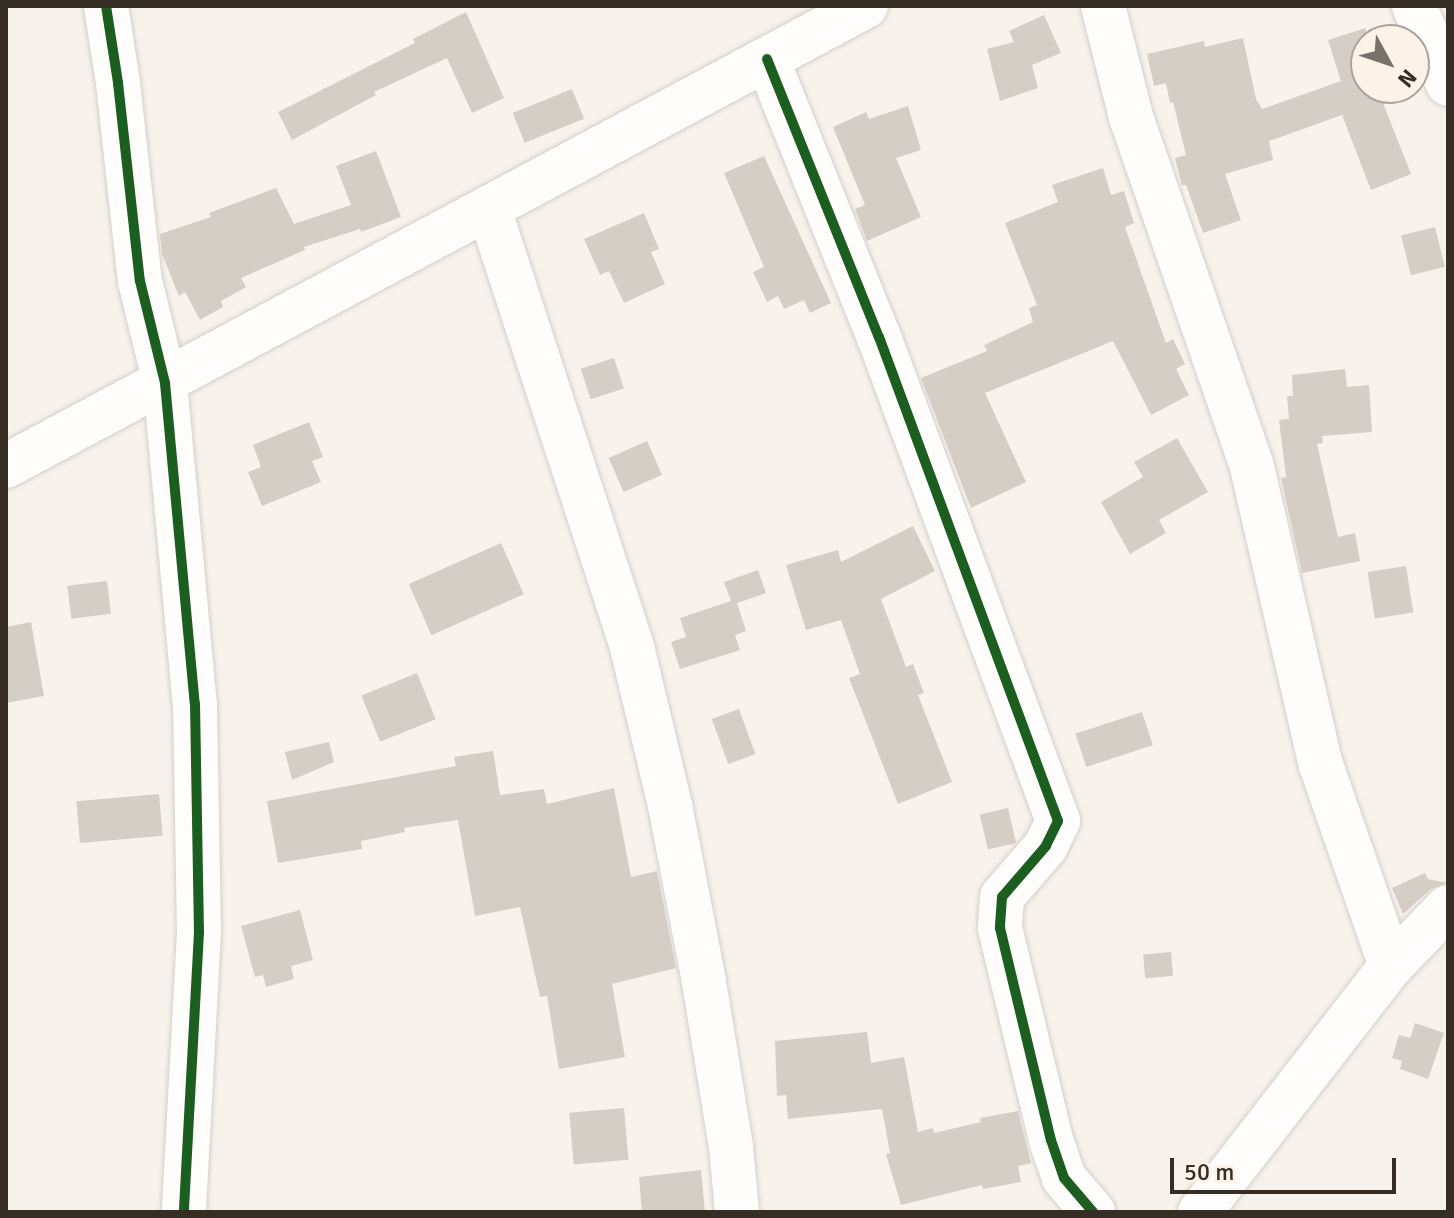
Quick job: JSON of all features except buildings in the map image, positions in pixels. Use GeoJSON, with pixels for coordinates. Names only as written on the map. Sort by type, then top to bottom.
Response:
{"type":"FeatureCollection","features":[{"type":"Feature","properties":{"kind":"street"},"geometry":{"type":"LineString","coordinates":[[106,6],[118,83],[140,281],[165,383],[195,719],[199,932],[184,1212]]}},
{"type":"Feature","properties":{"kind":"street"},"geometry":{"type":"LineString","coordinates":[[6,466],[866,6]]}},
{"type":"Feature","properties":{"kind":"street"},"geometry":{"type":"LineString","coordinates":[[1103,6],[1131,117],[1252,467],[1321,765],[1391,966]]}},
{"type":"Feature","properties":{"kind":"street"},"geometry":{"type":"LineString","coordinates":[[1414,6],[1448,84]]}},
{"type":"Feature","properties":{"kind":"street"},"geometry":{"type":"LineString","coordinates":[[767,59],[879,337],[1058,821],[1046,846],[1002,897],[1000,928],[1051,1140],[1064,1178],[1093,1212]]}},
{"type":"Feature","properties":{"kind":"street"},"geometry":{"type":"LineString","coordinates":[[489,209],[632,647],[670,805],[704,982],[731,1147],[737,1212]]}},
{"type":"Feature","properties":{"kind":"street"},"geometry":{"type":"LineString","coordinates":[[1200,1212],[1391,966],[1448,907]]}},
{"type":"Feature","properties":{"kind":"cycle path"},"geometry":{"type":"LineString","coordinates":[[106,6],[118,83],[140,281],[165,383],[195,704],[199,932],[184,1212]]}},
{"type":"Feature","properties":{"kind":"cycle path"},"geometry":{"type":"LineString","coordinates":[[767,59],[879,337],[1058,821],[1046,846],[1002,897],[1000,928],[1051,1140],[1064,1178],[1093,1212]]}}]}
